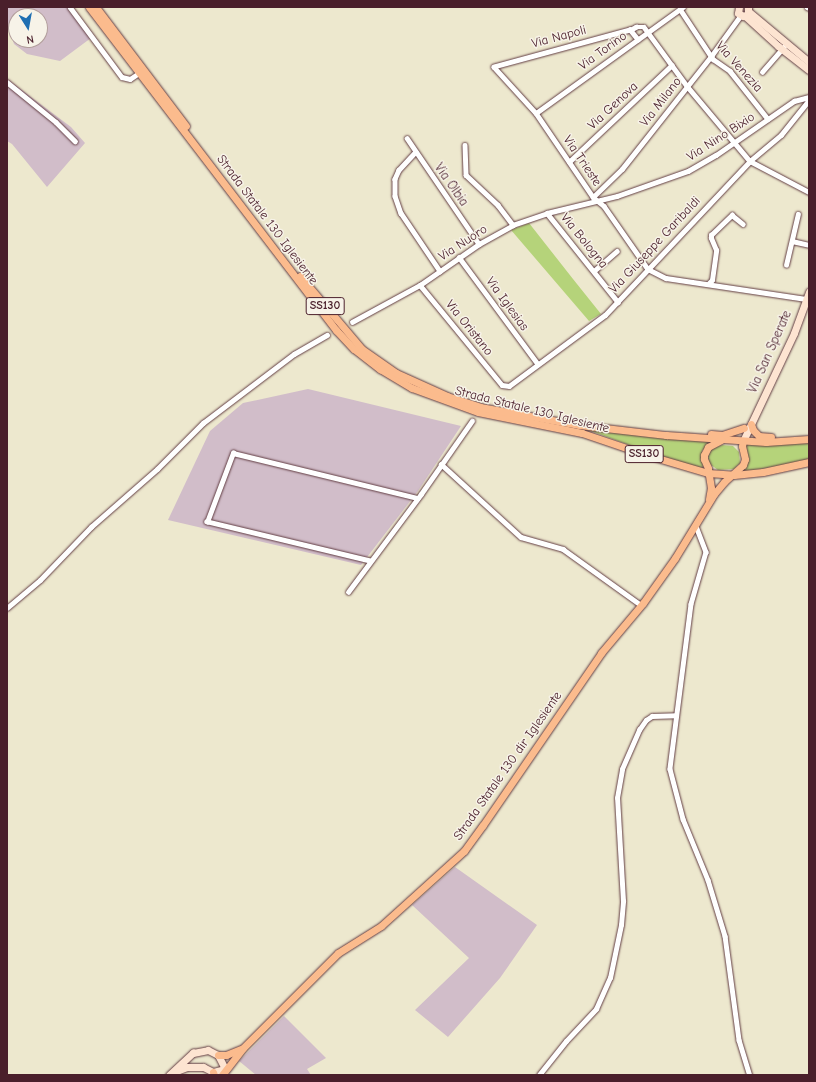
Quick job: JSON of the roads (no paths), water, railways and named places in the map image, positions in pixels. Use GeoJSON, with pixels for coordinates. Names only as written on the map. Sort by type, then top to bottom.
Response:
{"type":"FeatureCollection","features":[{"type":"Feature","properties":{"kind":"main road","name":"Strada Statale 130 Iglesiente"},"geometry":{"type":"LineString","coordinates":[[89,7],[336,330],[354,349],[380,370],[412,388],[478,412],[582,433],[647,456],[708,473],[734,475],[764,472],[809,462]]}},
{"type":"Feature","properties":{"kind":"main road","name":"Strada Statale 130 Iglesiente"},"geometry":{"type":"LineString","coordinates":[[96,7],[296,270],[362,349],[396,373],[447,396],[480,407],[579,425],[722,440],[783,441],[809,439]]}},
{"type":"Feature","properties":{"kind":"main road"},"geometry":{"type":"LineString","coordinates":[[751,423],[753,430],[759,436],[780,437],[783,441]]}},
{"type":"Feature","properties":{"kind":"main road"},"geometry":{"type":"LineString","coordinates":[[684,436],[695,433],[722,434],[744,428]]}},
{"type":"Feature","properties":{"kind":"main road"},"geometry":{"type":"LineString","coordinates":[[708,473],[704,459],[706,450],[711,445],[722,440]]}},
{"type":"Feature","properties":{"kind":"main road"},"geometry":{"type":"LineString","coordinates":[[734,475],[744,462],[743,441]]}},
{"type":"Feature","properties":{"kind":"main road","name":"Strada Statale 130 dir Iglesiente"},"geometry":{"type":"LineString","coordinates":[[708,473],[710,488],[708,504]]}},
{"type":"Feature","properties":{"kind":"main road","name":"Strada Statale 130 dir Iglesiente"},"geometry":{"type":"LineString","coordinates":[[223,1072],[243,1048],[338,953],[380,926],[464,851],[601,653],[641,605],[675,558],[696,526],[708,504],[724,482],[734,475]]}},
{"type":"Feature","properties":{"kind":"main road"},"geometry":{"type":"LineString","coordinates":[[218,1055],[226,1055],[243,1048]]}},
{"type":"Feature","properties":{"kind":"street"},"geometry":{"type":"LineString","coordinates":[[70,7],[122,77],[130,79],[139,73]]}},
{"type":"Feature","properties":{"kind":"street"},"geometry":{"type":"LineString","coordinates":[[738,7],[738,13],[746,13],[809,70]]}},
{"type":"Feature","properties":{"kind":"street","name":"Via Torino"},"geometry":{"type":"LineString","coordinates":[[536,113],[682,8]]}},
{"type":"Feature","properties":{"kind":"street","name":"Via Venezia"},"geometry":{"type":"LineString","coordinates":[[682,8],[713,59],[730,71],[768,119]]}},
{"type":"Feature","properties":{"kind":"street","name":"Via Milano"},"geometry":{"type":"LineString","coordinates":[[594,199],[622,169],[746,13]]}},
{"type":"Feature","properties":{"kind":"street","name":"Via Napoli"},"geometry":{"type":"LineString","coordinates":[[494,67],[630,30],[636,27],[644,27],[649,32]]}},
{"type":"Feature","properties":{"kind":"street"},"geometry":{"type":"LineString","coordinates":[[630,30],[638,40]]}},
{"type":"Feature","properties":{"kind":"street"},"geometry":{"type":"LineString","coordinates":[[649,32],[687,86],[750,161],[809,192]]}},
{"type":"Feature","properties":{"kind":"street"},"geometry":{"type":"LineString","coordinates":[[784,47],[808,58]]}},
{"type":"Feature","properties":{"kind":"street"},"geometry":{"type":"LineString","coordinates":[[762,72],[784,47]]}},
{"type":"Feature","properties":{"kind":"street","name":"Via Genova"},"geometry":{"type":"LineString","coordinates":[[569,162],[672,65]]}},
{"type":"Feature","properties":{"kind":"street","name":"Via Trieste"},"geometry":{"type":"LineString","coordinates":[[494,67],[536,113],[594,199],[604,206],[648,269]]}},
{"type":"Feature","properties":{"kind":"street"},"geometry":{"type":"LineString","coordinates":[[7,82],[56,122],[75,141]]}},
{"type":"Feature","properties":{"kind":"street","name":"Via Nino Bixio"},"geometry":{"type":"LineString","coordinates":[[594,199],[617,196],[698,167],[794,101],[809,98]]}},
{"type":"Feature","properties":{"kind":"street","name":"Via Giuseppe Garibaldi"},"geometry":{"type":"LineString","coordinates":[[502,385],[509,386],[605,315],[750,161],[780,135],[809,98]]}},
{"type":"Feature","properties":{"kind":"street","name":"Via Olbia"},"geometry":{"type":"LineString","coordinates":[[407,138],[479,244]]}},
{"type":"Feature","properties":{"kind":"street"},"geometry":{"type":"LineString","coordinates":[[466,145],[466,175],[498,205],[513,225]]}},
{"type":"Feature","properties":{"kind":"street"},"geometry":{"type":"LineString","coordinates":[[416,152],[399,170],[395,179],[395,196],[401,213],[440,271]]}},
{"type":"Feature","properties":{"kind":"street","name":"Via Nuoro"},"geometry":{"type":"LineString","coordinates":[[352,322],[420,285],[479,244],[513,225],[594,199]]}},
{"type":"Feature","properties":{"kind":"street","name":"Via Bologna"},"geometry":{"type":"LineString","coordinates":[[547,213],[618,302]]}},
{"type":"Feature","properties":{"kind":"street"},"geometry":{"type":"LineString","coordinates":[[786,265],[798,214]]}},
{"type":"Feature","properties":{"kind":"street"},"geometry":{"type":"LineString","coordinates":[[709,283],[712,280],[716,250],[711,235],[732,215],[742,224]]}},
{"type":"Feature","properties":{"kind":"street"},"geometry":{"type":"LineString","coordinates":[[792,241],[809,245]]}},
{"type":"Feature","properties":{"kind":"street"},"geometry":{"type":"LineString","coordinates":[[594,271],[617,251]]}},
{"type":"Feature","properties":{"kind":"street","name":"Via Iglesias"},"geometry":{"type":"LineString","coordinates":[[459,258],[538,364]]}},
{"type":"Feature","properties":{"kind":"street"},"geometry":{"type":"LineString","coordinates":[[648,269],[666,278],[808,296]]}},
{"type":"Feature","properties":{"kind":"street","name":"Via Oristano"},"geometry":{"type":"LineString","coordinates":[[420,285],[502,385]]}},
{"type":"Feature","properties":{"kind":"street","name":"Via San Sperate"},"geometry":{"type":"LineString","coordinates":[[743,441],[794,333],[808,296]]}},
{"type":"Feature","properties":{"kind":"street"},"geometry":{"type":"LineString","coordinates":[[7,608],[40,580],[91,527],[157,469],[203,423],[294,354],[327,336]]}},
{"type":"Feature","properties":{"kind":"street"},"geometry":{"type":"LineString","coordinates":[[348,592],[370,560],[418,498],[472,421]]}},
{"type":"Feature","properties":{"kind":"street"},"geometry":{"type":"LineString","coordinates":[[722,440],[751,423]]}},
{"type":"Feature","properties":{"kind":"street"},"geometry":{"type":"LineString","coordinates":[[370,560],[207,522],[233,452],[418,498]]}},
{"type":"Feature","properties":{"kind":"street"},"geometry":{"type":"LineString","coordinates":[[441,464],[521,537],[563,549],[641,605]]}},
{"type":"Feature","properties":{"kind":"street"},"geometry":{"type":"LineString","coordinates":[[696,526],[706,552],[691,604],[670,769],[683,819],[708,880],[725,936],[739,1040],[750,1075]]}},
{"type":"Feature","properties":{"kind":"street"},"geometry":{"type":"LineString","coordinates":[[539,1075],[566,1041],[596,1009],[610,978],[621,925],[623,901],[617,798],[622,769],[639,730],[646,720],[652,716],[676,715]]}},
{"type":"Feature","properties":{"kind":"street"},"geometry":{"type":"LineString","coordinates":[[208,1050],[218,1055],[223,1072],[213,1073],[203,1067],[187,1067],[171,1073],[193,1053],[208,1050]]}}]}
